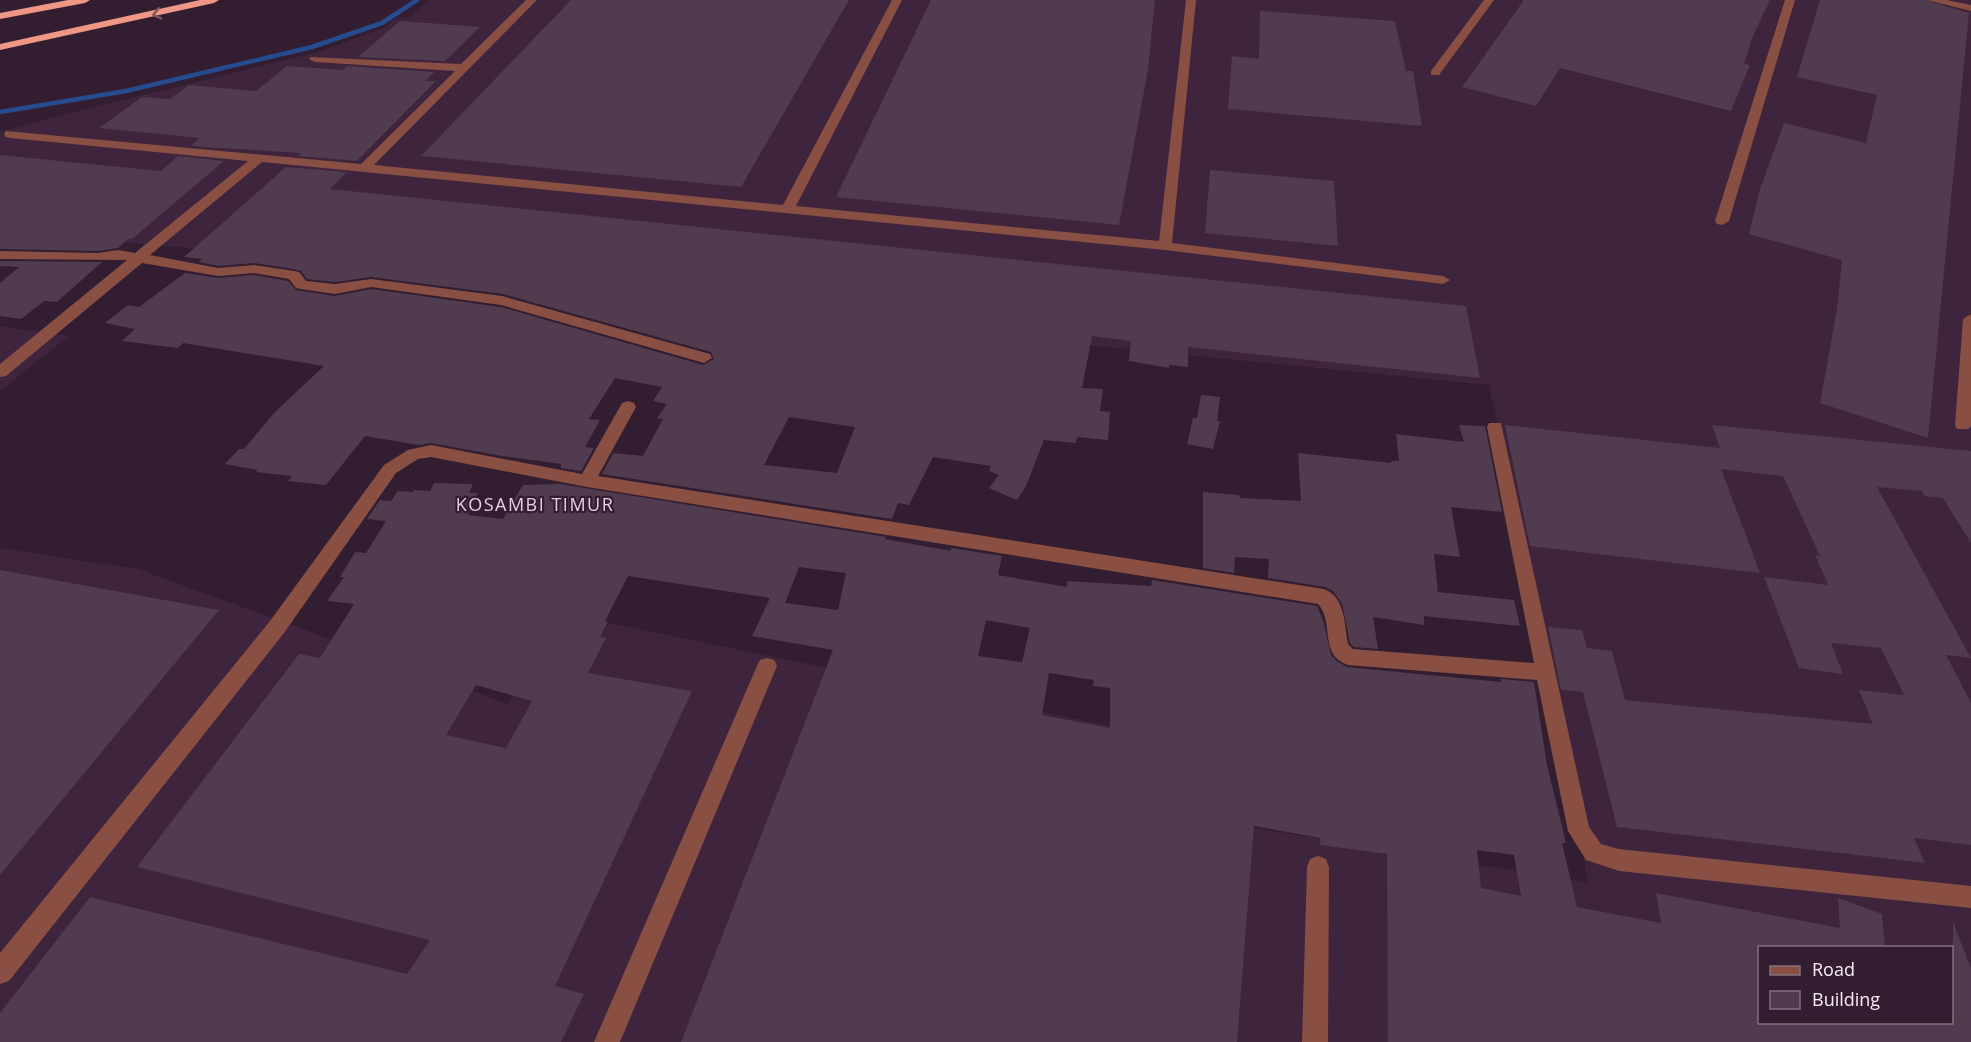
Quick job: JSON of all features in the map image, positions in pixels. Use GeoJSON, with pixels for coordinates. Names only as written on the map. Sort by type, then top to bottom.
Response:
{"type":"FeatureCollection","features":[{"type":"Feature","properties":{"kind":"highway"},"geometry":{"type":"LineString","coordinates":[[0,5],[26,0]]}},
{"type":"Feature","properties":{"kind":"highway"},"geometry":{"type":"LineString","coordinates":[[0,16],[85,0]]}},
{"type":"Feature","properties":{"kind":"highway"},"geometry":{"type":"LineString","coordinates":[[0,47],[214,0]]}},
{"type":"Feature","properties":{"kind":"street"},"geometry":{"type":"LineString","coordinates":[[363,169],[531,0]]}},
{"type":"Feature","properties":{"kind":"street"},"geometry":{"type":"LineString","coordinates":[[787,210],[897,0]]}},
{"type":"Feature","properties":{"kind":"street"},"geometry":{"type":"LineString","coordinates":[[1165,246],[1191,0]]}},
{"type":"Feature","properties":{"kind":"street"},"geometry":{"type":"LineString","coordinates":[[1435,73],[1489,0]]}},
{"type":"Feature","properties":{"kind":"street"},"geometry":{"type":"LineString","coordinates":[[1722,221],[1790,0]]}},
{"type":"Feature","properties":{"kind":"street"},"geometry":{"type":"LineString","coordinates":[[1932,0],[1971,8]]}},
{"type":"Feature","properties":{"kind":"street"},"geometry":{"type":"LineString","coordinates":[[315,59],[463,68]]}},
{"type":"Feature","properties":{"kind":"street"},"geometry":{"type":"LineString","coordinates":[[10,134],[1165,246],[1443,280]]}},
{"type":"Feature","properties":{"kind":"street"},"geometry":{"type":"LineString","coordinates":[[0,372],[7,358],[137,259],[258,159]]}},
{"type":"Feature","properties":{"kind":"street"},"geometry":{"type":"LineString","coordinates":[[0,255],[98,257],[118,254],[218,272],[267,270],[294,275],[295,280],[301,285],[335,290],[371,283],[502,301],[704,358]]}},
{"type":"Feature","properties":{"kind":"street"},"geometry":{"type":"LineString","coordinates":[[1964,425],[1971,319]]}},
{"type":"Feature","properties":{"kind":"street"},"geometry":{"type":"LineString","coordinates":[[587,481],[628,407]]}},
{"type":"Feature","properties":{"kind":"street"},"geometry":{"type":"LineString","coordinates":[[1496,427],[1579,831],[1594,852],[1618,860],[1971,897]]}},
{"type":"Feature","properties":{"kind":"street"},"geometry":{"type":"LineString","coordinates":[[0,972],[277,627],[390,469],[414,454],[431,451],[587,481],[1324,597],[1332,606],[1340,650],[1348,657],[1545,672]]}},
{"type":"Feature","properties":{"kind":"street"},"geometry":{"type":"LineString","coordinates":[[607,1042],[767,666]]}},
{"type":"Feature","properties":{"kind":"street"},"geometry":{"type":"LineString","coordinates":[[1315,1042],[1318,867]]}},
{"type":"Feature","properties":{"kind":"shaded area"},"geometry":{"type":"Polygon","coordinates":[[[429,0],[1971,0],[1971,1042],[0,1042],[0,548],[138,569],[508,704],[538,662],[579,666],[609,623],[1130,730],[1124,806],[1588,883],[1545,641],[1489,385],[765,313],[320,258],[0,233],[0,132],[318,52],[384,28],[395,19],[410,17],[429,0]]]}},
{"type":"Feature","properties":{"kind":"shaded area"},"geometry":{"type":"Polygon","coordinates":[[[0,326],[69,336],[0,391],[0,326]]]}},
{"type":"Feature","properties":{"kind":"building"},"geometry":{"type":"Polygon","coordinates":[[[571,0],[849,0],[741,187],[421,156],[571,0]]]}},
{"type":"Feature","properties":{"kind":"building"},"geometry":{"type":"Polygon","coordinates":[[[931,0],[1155,0],[1148,70],[1119,225],[836,197],[931,0]]]}},
{"type":"Feature","properties":{"kind":"building"},"geometry":{"type":"Polygon","coordinates":[[[1524,0],[1770,0],[1753,36],[1744,64],[1750,65],[1731,111],[1560,68],[1536,106],[1462,87],[1524,0]]]}},
{"type":"Feature","properties":{"kind":"building"},"geometry":{"type":"Polygon","coordinates":[[[1820,0],[1925,0],[1969,13],[1928,438],[1820,403],[1837,309],[1842,260],[1749,234],[1760,189],[1784,123],[1866,143],[1877,95],[1797,77],[1820,0]]]}},
{"type":"Feature","properties":{"kind":"building"},"geometry":{"type":"Polygon","coordinates":[[[1260,11],[1395,21],[1406,71],[1413,71],[1422,126],[1228,109],[1232,56],[1259,59],[1260,11]]]}},
{"type":"Feature","properties":{"kind":"building"},"geometry":{"type":"Polygon","coordinates":[[[400,21],[480,27],[445,61],[358,57],[400,21]]]}},
{"type":"Feature","properties":{"kind":"building"},"geometry":{"type":"Polygon","coordinates":[[[287,66],[343,70],[347,66],[434,72],[425,81],[436,81],[357,161],[298,156],[301,153],[191,146],[200,138],[99,128],[142,97],[170,99],[189,85],[256,91],[287,66]]]}},
{"type":"Feature","properties":{"kind":"building"},"geometry":{"type":"Polygon","coordinates":[[[0,155],[161,171],[178,156],[224,161],[132,239],[128,239],[118,248],[98,251],[0,249],[0,155]]]}},
{"type":"Feature","properties":{"kind":"building"},"geometry":{"type":"Polygon","coordinates":[[[286,167],[347,172],[330,189],[1466,306],[1480,378],[1188,347],[1188,367],[1169,365],[1169,368],[1129,361],[1131,341],[1092,336],[1082,388],[1103,389],[1100,411],[1110,412],[1108,440],[1077,437],[1076,443],[1044,440],[1026,486],[1017,500],[989,488],[999,475],[989,471],[991,466],[933,457],[909,505],[898,503],[892,519],[602,474],[613,453],[643,456],[663,419],[657,418],[667,404],[653,401],[662,387],[615,378],[589,419],[600,420],[585,447],[594,448],[581,471],[561,468],[561,464],[431,443],[419,445],[365,436],[326,485],[288,481],[292,476],[256,472],[258,470],[225,464],[239,449],[244,449],[275,412],[324,366],[183,343],[178,348],[122,341],[135,329],[105,323],[128,305],[139,307],[185,273],[218,278],[254,275],[288,281],[296,290],[335,296],[371,289],[501,307],[703,365],[714,359],[711,352],[503,294],[371,277],[335,282],[307,279],[301,271],[294,269],[254,263],[218,266],[199,262],[202,259],[184,257],[286,167]],[[789,417],[764,465],[837,473],[855,427],[789,417]]]}},
{"type":"Feature","properties":{"kind":"building"},"geometry":{"type":"Polygon","coordinates":[[[1210,170],[1334,181],[1338,246],[1205,233],[1210,170]]]}},
{"type":"Feature","properties":{"kind":"building"},"geometry":{"type":"Polygon","coordinates":[[[0,261],[102,262],[57,302],[44,301],[21,319],[0,316],[0,283],[19,267],[0,266],[0,261]]]}},
{"type":"Feature","properties":{"kind":"building"},"geometry":{"type":"Polygon","coordinates":[[[1201,395],[1220,397],[1217,421],[1220,421],[1213,449],[1187,444],[1193,418],[1197,418],[1201,395]]]}},
{"type":"Feature","properties":{"kind":"building"},"geometry":{"type":"Polygon","coordinates":[[[1459,425],[1485,426],[1502,512],[1451,507],[1460,557],[1434,554],[1438,592],[1514,600],[1520,626],[1424,616],[1424,625],[1373,617],[1378,649],[1354,647],[1350,643],[1342,604],[1333,591],[1325,587],[1268,578],[1269,559],[1235,557],[1234,573],[1203,568],[1203,492],[1239,495],[1240,498],[1301,501],[1298,453],[1391,463],[1391,461],[1399,461],[1396,434],[1464,442],[1459,425]]]}},
{"type":"Feature","properties":{"kind":"building"},"geometry":{"type":"Polygon","coordinates":[[[1505,425],[1720,448],[1712,425],[1971,451],[1971,543],[1943,498],[1924,496],[1922,491],[1877,487],[1971,658],[1946,655],[1971,703],[1971,845],[1914,838],[1925,863],[1617,827],[1583,692],[1561,690],[1548,627],[1582,630],[1587,648],[1612,651],[1625,700],[1873,724],[1859,690],[1904,695],[1881,648],[1831,643],[1843,674],[1799,668],[1764,577],[1828,585],[1815,555],[1820,556],[1783,476],[1721,469],[1760,573],[1530,546],[1505,425]]]}},
{"type":"Feature","properties":{"kind":"building"},"geometry":{"type":"Polygon","coordinates":[[[434,483],[473,484],[469,493],[478,493],[468,515],[503,519],[523,485],[560,484],[886,537],[885,539],[951,551],[951,548],[1002,556],[998,575],[1067,587],[1067,581],[1151,586],[1152,580],[1317,606],[1323,620],[1331,655],[1347,667],[1501,682],[1501,679],[1534,682],[1547,765],[1566,843],[1562,843],[1577,907],[1661,923],[1656,893],[1840,928],[1838,898],[1882,914],[1885,946],[1758,946],[1758,1024],[1953,1024],[1953,922],[1971,968],[1971,1042],[1388,1042],[1387,854],[1320,845],[1320,838],[1254,826],[1237,1042],[681,1042],[833,650],[752,636],[770,598],[628,576],[605,621],[608,622],[600,637],[606,638],[588,673],[692,691],[555,986],[584,994],[561,1042],[0,1042],[0,1013],[90,897],[407,974],[430,940],[137,867],[299,654],[320,658],[354,604],[327,601],[344,577],[340,577],[355,552],[366,553],[386,521],[367,519],[380,500],[391,501],[398,491],[413,492],[414,490],[430,491],[434,483]],[[799,567],[785,603],[838,610],[846,573],[799,567]],[[986,620],[978,656],[1022,662],[1030,628],[986,620]],[[1049,673],[1042,715],[1110,728],[1110,688],[1093,686],[1094,680],[1049,673]],[[476,685],[446,735],[506,748],[532,701],[476,685]],[[1477,850],[1481,888],[1521,896],[1514,855],[1477,850]]]}},
{"type":"Feature","properties":{"kind":"building"},"geometry":{"type":"Polygon","coordinates":[[[0,570],[219,610],[0,875],[0,570]]]}},
{"type":"Feature","properties":{"kind":"waterway"},"geometry":{"type":"LineString","coordinates":[[0,112],[126,91],[312,47],[382,23],[417,0]]}},
{"type":"Feature","properties":{"kind":"district","name":"KOSAMBI TIMUR"},"geometry":{"type":"Point","coordinates":[535,505]}}]}
